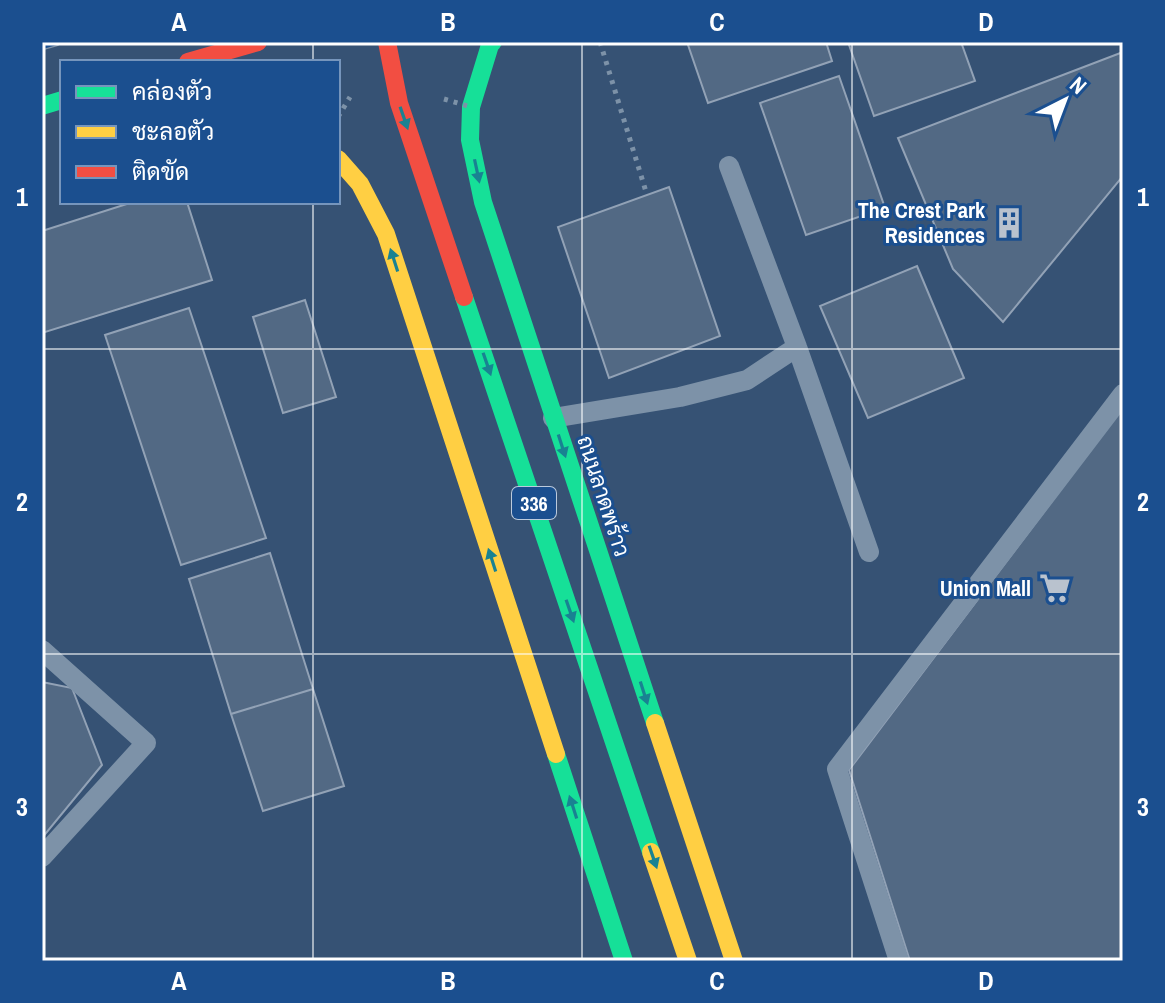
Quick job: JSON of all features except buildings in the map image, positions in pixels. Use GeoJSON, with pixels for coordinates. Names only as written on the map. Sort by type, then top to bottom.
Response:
{"type":"FeatureCollection","features":[{"type":"Feature","properties":{"kind":"main road"},"geometry":{"type":"LineString","coordinates":[[195,60],[258,42]]}},
{"type":"Feature","properties":{"kind":"main road","name":"336"},"geometry":{"type":"LineString","coordinates":[[387,42],[399,103],[688,961]]}},
{"type":"Feature","properties":{"kind":"main road","name":"ถนนลาดพร้าว"},"geometry":{"type":"LineString","coordinates":[[493,42],[471,107],[470,140],[483,202],[734,961]]}},
{"type":"Feature","properties":{"kind":"main road"},"geometry":{"type":"LineString","coordinates":[[340,161],[360,184],[386,234],[624,961]]}},
{"type":"Feature","properties":{"kind":"main road"},"geometry":{"type":"LineString","coordinates":[[434,258],[445,250],[478,254],[506,274]]}},
{"type":"Feature","properties":{"kind":"main road"},"geometry":{"type":"LineString","coordinates":[[406,297],[417,276]]}},
{"type":"Feature","properties":{"kind":"lane"},"geometry":{"type":"LineString","coordinates":[[729,166],[869,552]]}},
{"type":"Feature","properties":{"kind":"lane"},"geometry":{"type":"LineString","coordinates":[[553,418],[680,397],[747,380],[797,347]]}},
{"type":"Feature","properties":{"kind":"lane"},"geometry":{"type":"LineString","coordinates":[[899,961],[837,769],[1123,394]]}},
{"type":"Feature","properties":{"kind":"lane"},"geometry":{"type":"LineString","coordinates":[[42,650],[146,743],[42,857]]}},
{"type":"Feature","properties":{"kind":"path"},"geometry":{"type":"LineString","coordinates":[[600,42],[647,195]]}},
{"type":"Feature","properties":{"kind":"railway"},"geometry":{"type":"LineString","coordinates":[[42,46],[56,42]]}},
{"type":"Feature","properties":{"kind":"traffic: fast"},"geometry":{"type":"LineString","coordinates":[[493,42],[471,107],[470,140],[483,202],[655,723]]}},
{"type":"Feature","properties":{"kind":"traffic: fast"},"geometry":{"type":"LineString","coordinates":[[42,106],[60,101]]}},
{"type":"Feature","properties":{"kind":"traffic: fast"},"geometry":{"type":"LineString","coordinates":[[464,297],[651,852]]}},
{"type":"Feature","properties":{"kind":"traffic: fast"},"geometry":{"type":"LineString","coordinates":[[556,754],[624,961]]}},
{"type":"Feature","properties":{"kind":"traffic: slow"},"geometry":{"type":"LineString","coordinates":[[340,161],[360,184],[386,234],[556,754]]}},
{"type":"Feature","properties":{"kind":"traffic: slow"},"geometry":{"type":"LineString","coordinates":[[655,723],[734,961]]}},
{"type":"Feature","properties":{"kind":"traffic: slow"},"geometry":{"type":"LineString","coordinates":[[651,852],[688,961]]}},
{"type":"Feature","properties":{"kind":"traffic: jam"},"geometry":{"type":"LineString","coordinates":[[195,60],[258,42]]}},
{"type":"Feature","properties":{"kind":"traffic: jam"},"geometry":{"type":"LineString","coordinates":[[387,42],[399,103],[464,297]]}},
{"type":"Feature","properties":{"kind":"place","name":"The Crest Park Residences"},"geometry":{"type":"Point","coordinates":[1009,223]}},
{"type":"Feature","properties":{"kind":"place","name":"Union Mall"},"geometry":{"type":"Point","coordinates":[1055,588]}}]}
